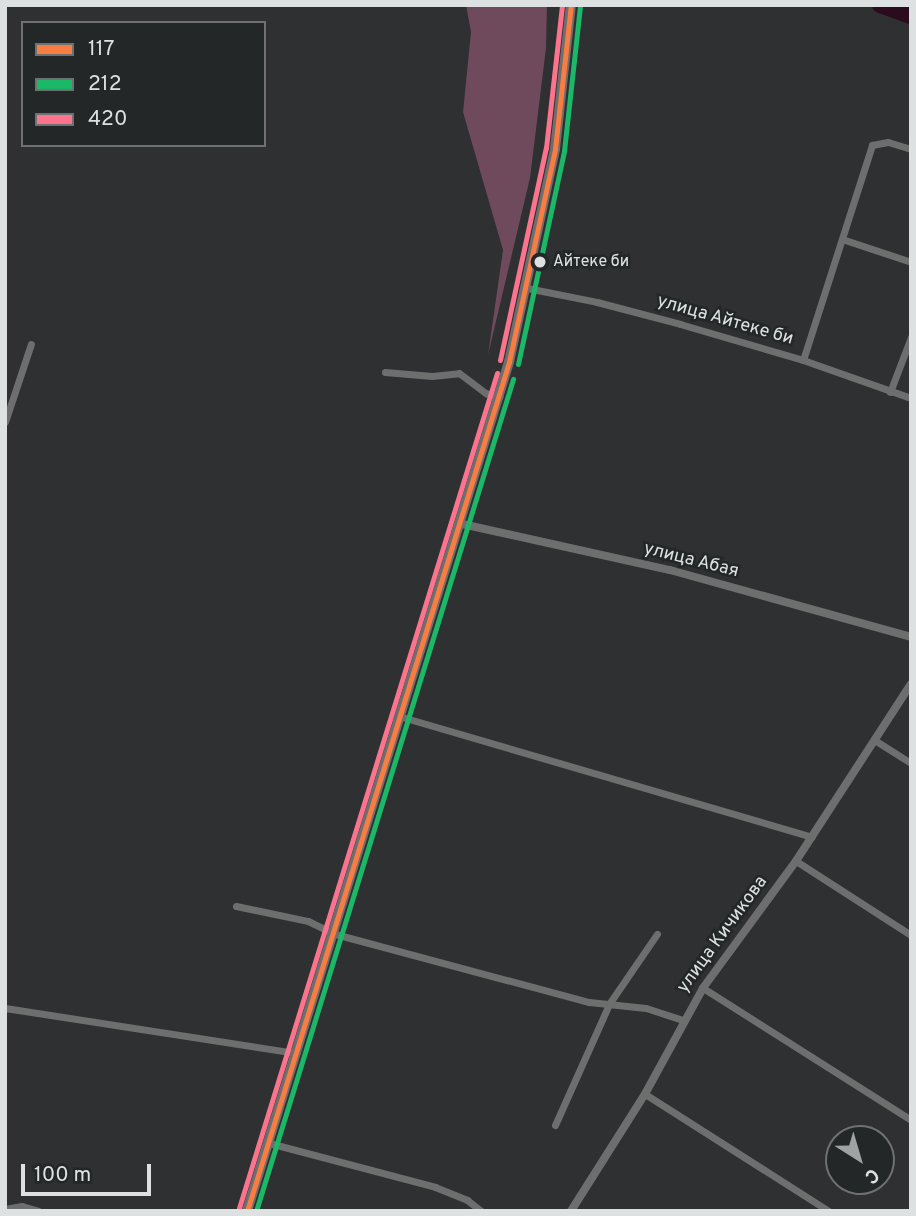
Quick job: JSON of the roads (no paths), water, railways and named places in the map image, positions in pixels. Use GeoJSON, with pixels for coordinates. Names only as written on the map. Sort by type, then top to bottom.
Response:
{"type":"FeatureCollection","features":[{"type":"Feature","properties":{"kind":"main road"},"geometry":{"type":"LineString","coordinates":[[247,1211],[462,524],[499,397],[527,288],[555,149],[572,5]]}},
{"type":"Feature","properties":{"kind":"street"},"geometry":{"type":"LineString","coordinates":[[803,360],[872,145],[888,142],[911,149]]}},
{"type":"Feature","properties":{"kind":"street"},"geometry":{"type":"LineString","coordinates":[[842,239],[911,262]]}},
{"type":"Feature","properties":{"kind":"street","name":"улица Айтеке би"},"geometry":{"type":"LineString","coordinates":[[527,288],[597,302],[803,360],[911,398]]}},
{"type":"Feature","properties":{"kind":"street"},"geometry":{"type":"LineString","coordinates":[[890,392],[911,337]]}},
{"type":"Feature","properties":{"kind":"street"},"geometry":{"type":"LineString","coordinates":[[5,422],[31,344]]}},
{"type":"Feature","properties":{"kind":"street"},"geometry":{"type":"LineString","coordinates":[[385,372],[432,376],[459,373],[486,393],[499,397]]}},
{"type":"Feature","properties":{"kind":"street","name":"улица Абая"},"geometry":{"type":"LineString","coordinates":[[462,524],[670,570],[911,637]]}},
{"type":"Feature","properties":{"kind":"street","name":"улица Кичикова"},"geometry":{"type":"LineString","coordinates":[[571,1211],[645,1094],[683,1020],[813,837],[911,684]]}},
{"type":"Feature","properties":{"kind":"street"},"geometry":{"type":"LineString","coordinates":[[402,717],[813,837]]}},
{"type":"Feature","properties":{"kind":"street"},"geometry":{"type":"LineString","coordinates":[[876,740],[911,763]]}},
{"type":"Feature","properties":{"kind":"street"},"geometry":{"type":"LineString","coordinates":[[796,861],[911,936]]}},
{"type":"Feature","properties":{"kind":"street"},"geometry":{"type":"LineString","coordinates":[[236,906],[308,921],[334,934],[589,1002],[646,1008],[683,1020]]}},
{"type":"Feature","properties":{"kind":"street"},"geometry":{"type":"LineString","coordinates":[[555,1125],[609,1004],[657,934]]}},
{"type":"Feature","properties":{"kind":"street"},"geometry":{"type":"LineString","coordinates":[[704,988],[911,1119]]}},
{"type":"Feature","properties":{"kind":"street"},"geometry":{"type":"LineString","coordinates":[[5,1008],[298,1052]]}},
{"type":"Feature","properties":{"kind":"street"},"geometry":{"type":"LineString","coordinates":[[645,1094],[829,1211]]}},
{"type":"Feature","properties":{"kind":"street"},"geometry":{"type":"LineString","coordinates":[[269,1143],[435,1187],[467,1200],[481,1211]]}},
{"type":"Feature","properties":{"kind":"street"},"geometry":{"type":"LineString","coordinates":[[5,1209],[22,1206],[38,1211]]}},
{"type":"Feature","properties":{"kind":"waterway"},"geometry":{"type":"LineString","coordinates":[[880,5],[911,16]]}},
{"type":"Feature","properties":{"kind":"place","name":"Айтеке би"},"geometry":{"type":"Point","coordinates":[540,262]}}]}
